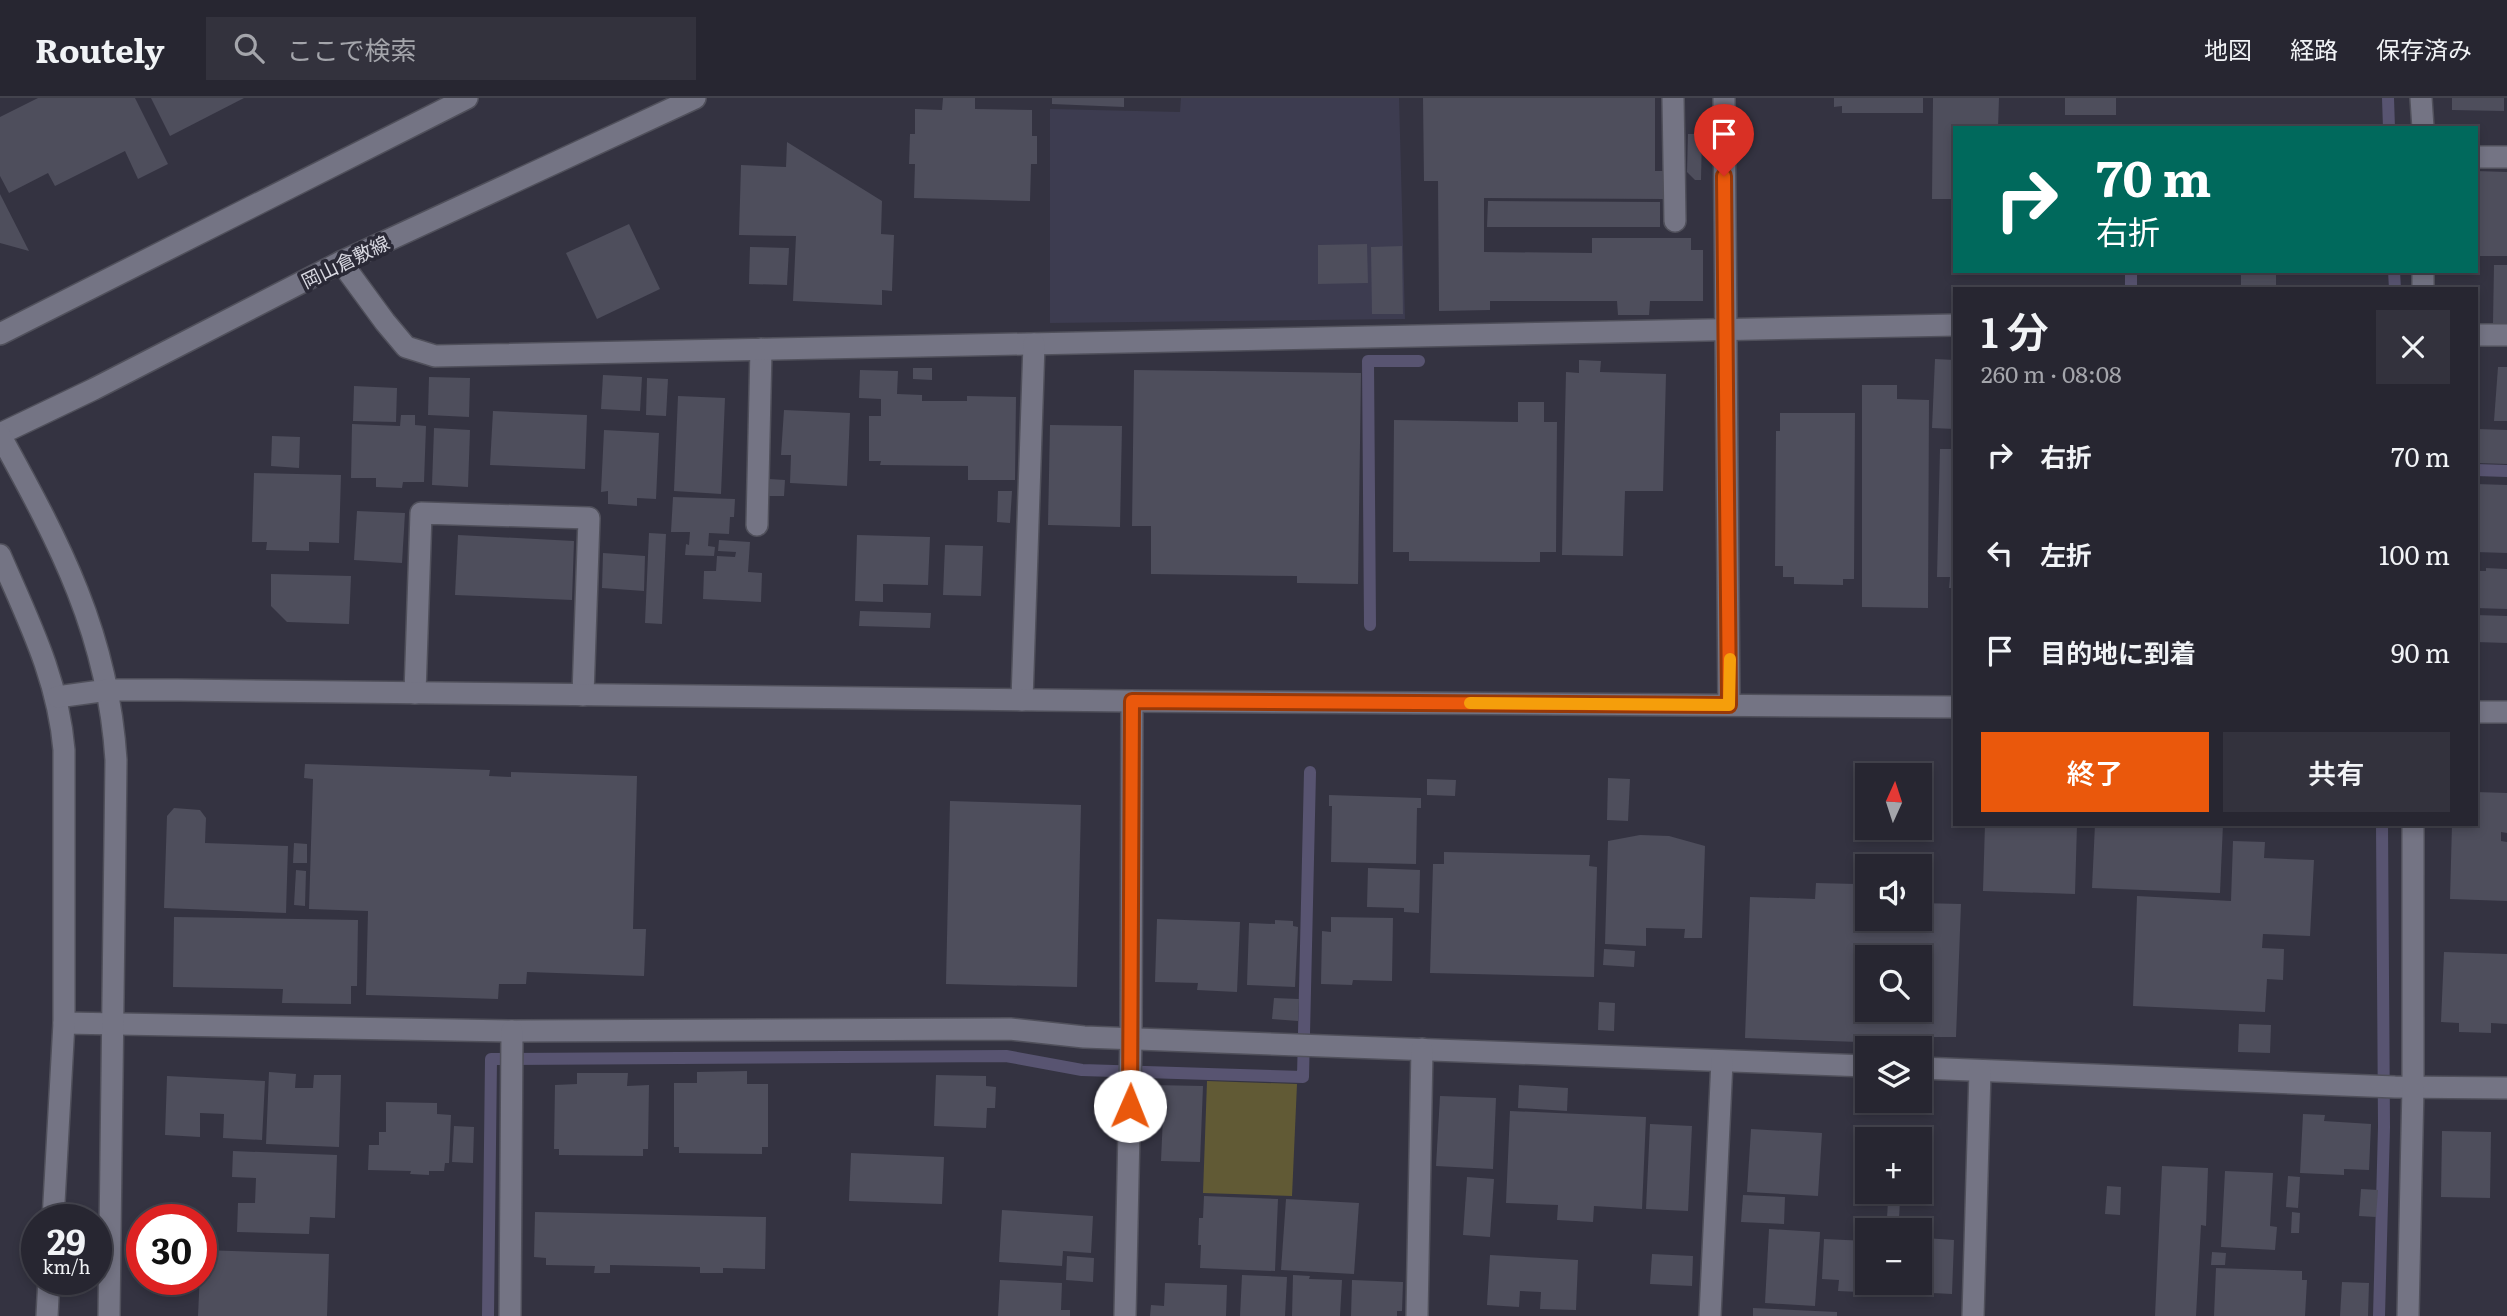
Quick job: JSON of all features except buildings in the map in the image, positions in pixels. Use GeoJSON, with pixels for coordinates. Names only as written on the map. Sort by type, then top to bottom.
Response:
{"type":"FeatureCollection","features":[{"type":"Feature","properties":{"kind":"street"},"geometry":{"type":"LineString","coordinates":[[0,334],[467,98]]}},
{"type":"Feature","properties":{"kind":"street","name":"岡山倉敷線"},"geometry":{"type":"LineString","coordinates":[[0,435],[341,262],[695,98]]}},
{"type":"Feature","properties":{"kind":"street"},"geometry":{"type":"LineString","coordinates":[[1673,98],[1675,221]]}},
{"type":"Feature","properties":{"kind":"street"},"geometry":{"type":"LineString","coordinates":[[1724,98],[1729,705]]}},
{"type":"Feature","properties":{"kind":"street"},"geometry":{"type":"LineString","coordinates":[[2421,98],[2423,126]]}},
{"type":"Feature","properties":{"kind":"street"},"geometry":{"type":"LineString","coordinates":[[2478,157],[2507,157]]}},
{"type":"Feature","properties":{"kind":"street"},"geometry":{"type":"LineString","coordinates":[[341,262],[407,347],[435,356],[1953,325]]}},
{"type":"Feature","properties":{"kind":"street"},"geometry":{"type":"LineString","coordinates":[[2478,335],[2507,335]]}},
{"type":"Feature","properties":{"kind":"street"},"geometry":{"type":"LineString","coordinates":[[1022,700],[1034,344]]}},
{"type":"Feature","properties":{"kind":"street"},"geometry":{"type":"LineString","coordinates":[[757,525],[761,349]]}},
{"type":"Feature","properties":{"kind":"street"},"geometry":{"type":"LineString","coordinates":[[0,435],[42,511],[87,611],[113,718],[116,761],[109,1316]]}},
{"type":"Feature","properties":{"kind":"street"},"geometry":{"type":"LineString","coordinates":[[415,693],[421,513],[589,518],[583,695]]}},
{"type":"Feature","properties":{"kind":"street"},"geometry":{"type":"LineString","coordinates":[[0,555],[47,664],[57,697],[64,750],[64,1023],[54,1204]]}},
{"type":"Feature","properties":{"kind":"street"},"geometry":{"type":"LineString","coordinates":[[57,697],[108,690],[1953,707]]}},
{"type":"Feature","properties":{"kind":"street"},"geometry":{"type":"LineString","coordinates":[[1125,1316],[1132,701]]}},
{"type":"Feature","properties":{"kind":"street"},"geometry":{"type":"LineString","coordinates":[[2478,712],[2507,712]]}},
{"type":"Feature","properties":{"kind":"street"},"geometry":{"type":"LineString","coordinates":[[2409,1316],[2395,1087],[2413,826]]}},
{"type":"Feature","properties":{"kind":"street"},"geometry":{"type":"LineString","coordinates":[[64,1023],[512,1050],[1010,1029],[1084,1037],[1130,1059],[1304,1044],[1855,1066]]}},
{"type":"Feature","properties":{"kind":"street"},"geometry":{"type":"LineString","coordinates":[[1417,1316],[1422,1049]]}},
{"type":"Feature","properties":{"kind":"street"},"geometry":{"type":"LineString","coordinates":[[510,1316],[512,1050]]}},
{"type":"Feature","properties":{"kind":"street"},"geometry":{"type":"LineString","coordinates":[[1710,1316],[1722,1060]]}},
{"type":"Feature","properties":{"kind":"street"},"geometry":{"type":"LineString","coordinates":[[1932,1069],[2395,1087],[2507,1088]]}},
{"type":"Feature","properties":{"kind":"street"},"geometry":{"type":"LineString","coordinates":[[1973,1316],[1980,1071]]}},
{"type":"Feature","properties":{"kind":"street"},"geometry":{"type":"LineString","coordinates":[[47,1316],[48,1295]]}},
{"type":"Feature","properties":{"kind":"shaded area"},"geometry":{"type":"Polygon","coordinates":[[[1181,98],[1399,98],[1405,319],[1050,323],[1050,109],[1180,112],[1181,98]]]}},
{"type":"Feature","properties":{"kind":"shaded area"},"geometry":{"type":"Polygon","coordinates":[[[1207,1081],[1297,1084],[1292,1196],[1203,1193],[1207,1081]]]}},
{"type":"Feature","properties":{"kind":"waterway"},"geometry":{"type":"LineString","coordinates":[[2388,98],[2389,126]]}},
{"type":"Feature","properties":{"kind":"waterway"},"geometry":{"type":"LineString","coordinates":[[2131,273],[2131,287]]}},
{"type":"Feature","properties":{"kind":"waterway"},"geometry":{"type":"LineString","coordinates":[[2394,273],[2395,287]]}},
{"type":"Feature","properties":{"kind":"waterway"},"geometry":{"type":"LineString","coordinates":[[1370,625],[1368,361],[1419,361]]}},
{"type":"Feature","properties":{"kind":"waterway"},"geometry":{"type":"LineString","coordinates":[[2478,470],[2507,471]]}},
{"type":"Feature","properties":{"kind":"waterway"},"geometry":{"type":"LineString","coordinates":[[488,1316],[491,1059],[1006,1056],[1082,1070],[1303,1077],[1310,772]]}},
{"type":"Feature","properties":{"kind":"waterway"},"geometry":{"type":"LineString","coordinates":[[2379,1316],[2384,1127],[2382,826]]}},
{"type":"Feature","properties":{"kind":"slow traffic"},"geometry":{"type":"LineString","coordinates":[[1470,703],[1729,705],[1730,659]]}},
{"type":"Feature","properties":{"kind":"route"},"geometry":{"type":"LineString","coordinates":[[1130,1106],[1132,701],[1729,705],[1724,176]]}}]}
